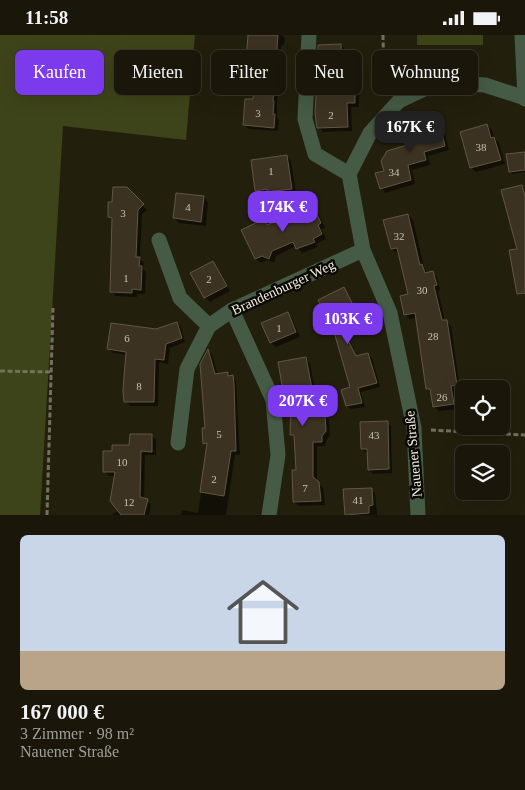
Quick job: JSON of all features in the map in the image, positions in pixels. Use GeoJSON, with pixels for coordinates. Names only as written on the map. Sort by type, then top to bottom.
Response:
{"type":"FeatureCollection","features":[{"type":"Feature","properties":{"kind":"street"},"geometry":{"type":"LineString","coordinates":[[309,35],[305,119],[315,154],[349,174],[370,133],[399,101],[439,83],[486,85],[525,99],[522,35]]}},
{"type":"Feature","properties":{"kind":"street","name":"Nauener Straße"},"geometry":{"type":"LineString","coordinates":[[349,174],[363,250],[390,313],[414,428],[418,515]]}},
{"type":"Feature","properties":{"kind":"street"},"geometry":{"type":"LineString","coordinates":[[159,240],[180,298],[208,326],[187,369],[178,443]]}},
{"type":"Feature","properties":{"kind":"street","name":"Brandenburger Weg"},"geometry":{"type":"LineString","coordinates":[[208,326],[232,310],[363,250]]}},
{"type":"Feature","properties":{"kind":"street"},"geometry":{"type":"LineString","coordinates":[[232,310],[273,400],[278,455],[269,515]]}},
{"type":"Feature","properties":{"kind":"path"},"geometry":{"type":"LineString","coordinates":[[383,35],[384,87],[391,110]]}},
{"type":"Feature","properties":{"kind":"path"},"geometry":{"type":"LineString","coordinates":[[47,515],[53,308]]}},
{"type":"Feature","properties":{"kind":"path"},"geometry":{"type":"LineString","coordinates":[[0,371],[52,372]]}},
{"type":"Feature","properties":{"kind":"path"},"geometry":{"type":"LineString","coordinates":[[414,428],[525,435]]}},
{"type":"Feature","properties":{"kind":"green space"},"geometry":{"type":"Polygon","coordinates":[[[0,35],[195,35],[194,50],[114,50],[114,95],[190,95],[186,140],[63,126],[40,515],[0,515],[0,35]]]}},
{"type":"Feature","properties":{"kind":"green space"},"geometry":{"type":"Polygon","coordinates":[[[417,35],[483,35],[483,45],[417,45],[417,35]]]}},
{"type":"Feature","properties":{"kind":"building"},"geometry":{"type":"Polygon","coordinates":[[[248,35],[278,35],[277,50],[247,50],[248,35]]]}},
{"type":"Feature","properties":{"kind":"building"},"geometry":{"type":"Polygon","coordinates":[[[341,44],[341,50],[318,50],[318,45],[341,44]]]}},
{"type":"Feature","properties":{"kind":"building"},"geometry":{"type":"Polygon","coordinates":[[[253,95],[273,95],[274,128],[243,125],[245,99],[253,99],[253,95]]]}},
{"type":"Feature","properties":{"kind":"building"},"geometry":{"type":"Polygon","coordinates":[[[316,95],[355,95],[355,103],[347,103],[348,127],[317,128],[315,113],[316,95]]]}},
{"type":"Feature","properties":{"kind":"building"},"geometry":{"type":"Polygon","coordinates":[[[427,115],[439,121],[445,146],[424,152],[426,160],[408,165],[411,180],[380,189],[375,173],[384,171],[381,161],[387,151],[410,144],[409,139],[417,137],[414,127],[420,117],[427,115]]]}},
{"type":"Feature","properties":{"kind":"building"},"geometry":{"type":"Polygon","coordinates":[[[487,124],[491,138],[494,137],[501,160],[470,168],[460,132],[487,124]]]}},
{"type":"Feature","properties":{"kind":"building"},"geometry":{"type":"Polygon","coordinates":[[[525,152],[525,170],[509,172],[506,154],[525,152]]]}},
{"type":"Feature","properties":{"kind":"building"},"geometry":{"type":"Polygon","coordinates":[[[287,155],[292,189],[267,192],[267,189],[255,191],[251,160],[287,155]]]}},
{"type":"Feature","properties":{"kind":"building"},"geometry":{"type":"Polygon","coordinates":[[[522,185],[525,197],[525,293],[517,294],[509,250],[517,249],[501,190],[522,185]]]}},
{"type":"Feature","properties":{"kind":"building"},"geometry":{"type":"Polygon","coordinates":[[[113,187],[127,187],[144,204],[138,210],[136,257],[140,257],[139,266],[142,266],[141,290],[132,289],[132,293],[110,292],[112,218],[108,217],[108,202],[112,202],[113,187]]]}},
{"type":"Feature","properties":{"kind":"building"},"geometry":{"type":"Polygon","coordinates":[[[176,193],[204,196],[201,222],[173,218],[176,193]]]}},
{"type":"Feature","properties":{"kind":"building"},"geometry":{"type":"Polygon","coordinates":[[[313,206],[321,223],[318,225],[322,234],[313,239],[315,242],[296,249],[293,242],[272,251],[269,259],[262,256],[255,259],[241,230],[264,219],[267,225],[313,206]]]}},
{"type":"Feature","properties":{"kind":"building"},"geometry":{"type":"Polygon","coordinates":[[[408,214],[420,265],[422,264],[425,273],[433,271],[437,285],[434,286],[442,320],[447,320],[456,380],[455,385],[451,386],[454,404],[433,407],[430,389],[426,389],[415,313],[404,315],[400,296],[408,294],[397,248],[391,249],[383,220],[408,214]]]}},
{"type":"Feature","properties":{"kind":"building"},"geometry":{"type":"Polygon","coordinates":[[[213,261],[227,286],[204,298],[190,273],[213,261]]]}},
{"type":"Feature","properties":{"kind":"building"},"geometry":{"type":"Polygon","coordinates":[[[344,287],[361,321],[342,329],[356,356],[368,353],[377,383],[358,388],[362,403],[346,406],[341,390],[350,387],[334,332],[318,300],[344,287]]]}},
{"type":"Feature","properties":{"kind":"building"},"geometry":{"type":"Polygon","coordinates":[[[288,312],[296,332],[270,343],[261,323],[288,312]]]}},
{"type":"Feature","properties":{"kind":"building"},"geometry":{"type":"Polygon","coordinates":[[[177,322],[182,338],[166,344],[164,360],[155,359],[154,402],[124,402],[126,352],[107,349],[111,323],[156,329],[177,322]]]}},
{"type":"Feature","properties":{"kind":"building"},"geometry":{"type":"Polygon","coordinates":[[[208,349],[215,374],[228,372],[228,376],[233,375],[234,384],[236,451],[231,451],[224,496],[200,492],[207,443],[203,444],[202,428],[205,428],[200,364],[208,349]]]}},
{"type":"Feature","properties":{"kind":"building"},"geometry":{"type":"Polygon","coordinates":[[[306,357],[317,415],[325,414],[326,431],[322,436],[322,442],[313,442],[313,477],[319,482],[321,501],[293,502],[292,470],[296,470],[294,435],[290,435],[291,394],[284,396],[278,362],[306,357]]]}},
{"type":"Feature","properties":{"kind":"building"},"geometry":{"type":"Polygon","coordinates":[[[388,421],[389,469],[368,470],[367,449],[361,449],[360,422],[388,421]]]}},
{"type":"Feature","properties":{"kind":"building"},"geometry":{"type":"Polygon","coordinates":[[[130,434],[152,434],[152,452],[141,451],[140,497],[148,499],[144,515],[121,515],[110,501],[115,472],[103,472],[103,451],[112,451],[112,445],[129,445],[130,434]]]}},
{"type":"Feature","properties":{"kind":"building"},"geometry":{"type":"Polygon","coordinates":[[[372,488],[373,505],[369,506],[369,513],[345,515],[343,489],[372,488]]]}}]}
